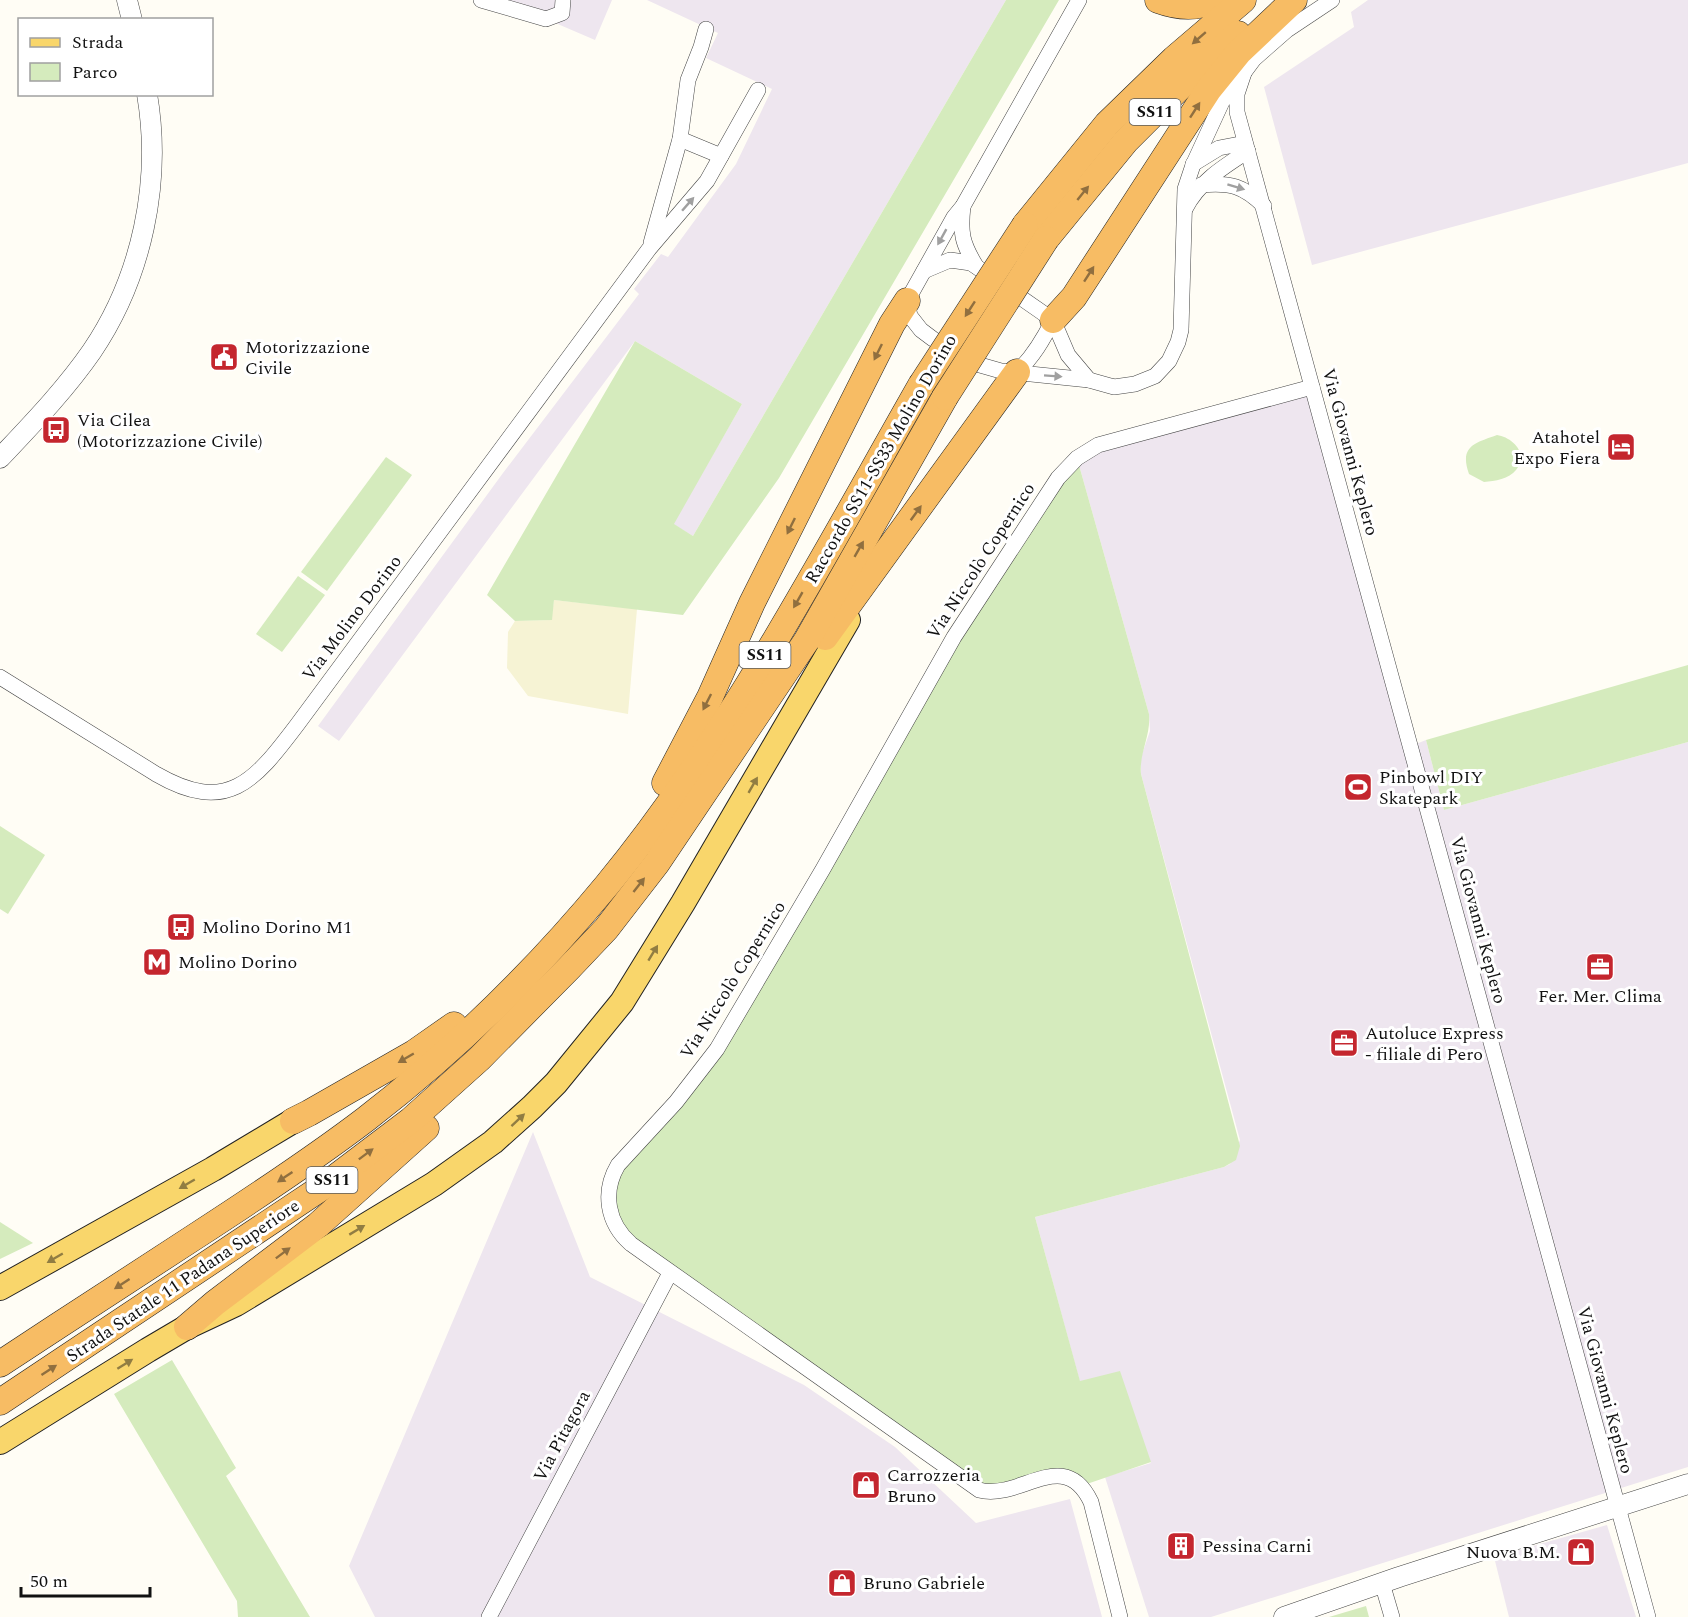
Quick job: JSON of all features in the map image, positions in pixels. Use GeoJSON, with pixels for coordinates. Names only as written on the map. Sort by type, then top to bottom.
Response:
{"type":"FeatureCollection","features":[{"type":"Feature","properties":{"kind":"highway"},"geometry":{"type":"LineString","coordinates":[[1158,0],[1184,7],[1206,4],[1214,0]]}},
{"type":"Feature","properties":{"kind":"highway","name":"Raccordo SS11-SS33 Molino Dorino"},"geometry":{"type":"LineString","coordinates":[[552,947],[624,863],[716,734],[786,621],[921,385],[1035,232],[1107,124],[1174,59],[1243,0]]}},
{"type":"Feature","properties":{"kind":"highway","name":"Raccordo SS11-SS33 Molino Dorino"},"geometry":{"type":"LineString","coordinates":[[622,908],[657,863],[807,640],[945,397],[1035,232],[1195,72],[1279,0]]}},
{"type":"Feature","properties":{"kind":"highway"},"geometry":{"type":"LineString","coordinates":[[1053,320],[1074,297],[1209,89],[1239,52],[1294,0]]}},
{"type":"Feature","properties":{"kind":"highway"},"geometry":{"type":"LineString","coordinates":[[585,910],[608,866],[673,770],[710,697],[752,603],[850,406],[892,324],[907,301]]}},
{"type":"Feature","properties":{"kind":"highway"},"geometry":{"type":"LineString","coordinates":[[657,863],[718,797],[812,656],[1017,372]]}},
{"type":"Feature","properties":{"kind":"highway"},"geometry":{"type":"LineString","coordinates":[[187,1327],[336,1210],[550,1010],[597,956],[622,908]]}},
{"type":"Feature","properties":{"kind":"highway","name":"Strada Statale 11 Padana Superiore"},"geometry":{"type":"LineString","coordinates":[[0,1402],[324,1186],[411,1120],[532,1007],[606,929],[622,908]]}},
{"type":"Feature","properties":{"kind":"highway"},"geometry":{"type":"LineString","coordinates":[[293,1120],[414,1053],[454,1024],[511,972],[552,947]]}},
{"type":"Feature","properties":{"kind":"highway","name":"Strada Statale 11 Padana Superiore"},"geometry":{"type":"LineString","coordinates":[[0,1364],[262,1193],[358,1125],[466,1034],[552,947]]}},
{"type":"Feature","properties":{"kind":"main road"},"geometry":{"type":"LineString","coordinates":[[1,1441],[187,1327],[236,1304],[452,1171],[494,1142],[556,1083],[606,1023],[640,975],[891,547]]}},
{"type":"Feature","properties":{"kind":"main road"},"geometry":{"type":"LineString","coordinates":[[0,1288],[202,1175],[293,1120]]}},
{"type":"Feature","properties":{"kind":"street"},"geometry":{"type":"LineString","coordinates":[[128,0],[132,18]]}},
{"type":"Feature","properties":{"kind":"street"},"geometry":{"type":"LineString","coordinates":[[481,0],[546,19],[562,12],[563,0]]}},
{"type":"Feature","properties":{"kind":"street"},"geometry":{"type":"LineString","coordinates":[[1079,0],[907,301],[910,316],[927,335],[980,364],[1001,371],[1089,380],[1114,387],[1135,384],[1155,376],[1169,361],[1178,342],[1181,330],[1185,189],[1193,165],[1222,102],[1254,59],[1287,30],[1332,0]]}},
{"type":"Feature","properties":{"kind":"street"},"geometry":{"type":"LineString","coordinates":[[649,249],[680,139],[688,80],[706,29]]}},
{"type":"Feature","properties":{"kind":"street","name":"Via Giovanni Keplero"},"geometry":{"type":"LineString","coordinates":[[1244,73],[1236,102],[1247,147],[1647,1617]]}},
{"type":"Feature","properties":{"kind":"street","name":"Via Molino Dorino"},"geometry":{"type":"LineString","coordinates":[[0,677],[156,774],[182,787],[195,791],[219,792],[246,782],[258,773],[277,752],[649,249],[707,181],[758,90]]}},
{"type":"Feature","properties":{"kind":"street"},"geometry":{"type":"LineString","coordinates":[[0,458],[51,403],[82,364],[104,331],[126,286],[142,234],[150,188],[152,149],[147,96]]}},
{"type":"Feature","properties":{"kind":"street"},"geometry":{"type":"LineString","coordinates":[[680,139],[721,156]]}},
{"type":"Feature","properties":{"kind":"street"},"geometry":{"type":"LineString","coordinates":[[1193,165],[1219,148],[1247,147]]}},
{"type":"Feature","properties":{"kind":"street"},"geometry":{"type":"LineString","coordinates":[[1183,212],[1190,198],[1201,185],[1247,147]]}},
{"type":"Feature","properties":{"kind":"street"},"geometry":{"type":"LineString","coordinates":[[1201,185],[1216,183],[1238,186],[1264,206]]}},
{"type":"Feature","properties":{"kind":"street"},"geometry":{"type":"LineString","coordinates":[[963,206],[960,227],[962,239],[964,247],[976,266]]}},
{"type":"Feature","properties":{"kind":"street"},"geometry":{"type":"LineString","coordinates":[[924,271],[950,260],[964,261],[976,266],[1053,320],[1068,355],[1089,380]]}},
{"type":"Feature","properties":{"kind":"street"},"geometry":{"type":"LineString","coordinates":[[1017,372],[1042,342],[1053,320]]}},
{"type":"Feature","properties":{"kind":"street","name":"Via Niccolò Copernico"},"geometry":{"type":"LineString","coordinates":[[1120,1617],[1091,1502],[1076,1480],[1069,1476],[1054,1476],[995,1491],[979,1490],[631,1244],[612,1221],[608,1192],[613,1173],[624,1158],[682,1094],[731,1026],[823,869],[929,679],[1058,478],[1077,458],[1098,445],[1312,387]]}},
{"type":"Feature","properties":{"kind":"street","name":"Via Pitagora"},"geometry":{"type":"LineString","coordinates":[[489,1617],[670,1273]]}},
{"type":"Feature","properties":{"kind":"street"},"geometry":{"type":"LineString","coordinates":[[1284,1617],[1688,1484]]}},
{"type":"Feature","properties":{"kind":"street"},"geometry":{"type":"LineString","coordinates":[[1382,1583],[1392,1617]]}},
{"type":"Feature","properties":{"kind":"shaded area"},"geometry":{"type":"Polygon","coordinates":[[[481,0],[612,0],[595,40],[546,19],[481,0]]]}},
{"type":"Feature","properties":{"kind":"shaded area"},"geometry":{"type":"Polygon","coordinates":[[[647,0],[1006,0],[693,536],[673,524],[742,404],[635,341],[339,741],[318,726],[503,473],[639,294],[634,289],[661,254],[668,257],[736,164],[772,89],[706,58],[718,33],[647,0]]]}},
{"type":"Feature","properties":{"kind":"shaded area"},"geometry":{"type":"Polygon","coordinates":[[[1368,0],[1688,0],[1688,163],[1312,265],[1264,87],[1354,27],[1351,12],[1368,0]]]}},
{"type":"Feature","properties":{"kind":"shaded area"},"geometry":{"type":"Polygon","coordinates":[[[1312,387],[1411,746],[1426,740],[1444,810],[1688,742],[1688,1467],[1211,1617],[1149,1617],[1105,1477],[1151,1463],[1080,1382],[1035,1217],[1224,1167],[1230,1164],[1240,1140],[1141,774],[1141,757],[1150,731],[1149,714],[1077,458],[1312,387]]]}},
{"type":"Feature","properties":{"kind":"shaded area"},"geometry":{"type":"Polygon","coordinates":[[[554,600],[637,609],[628,714],[528,696],[507,668],[508,632],[515,621],[551,620],[554,600]]]}},
{"type":"Feature","properties":{"kind":"shaded area"},"geometry":{"type":"Polygon","coordinates":[[[533,1132],[590,1277],[804,1385],[895,1447],[976,1523],[1070,1499],[1102,1617],[375,1617],[349,1566],[533,1132]]]}},
{"type":"Feature","properties":{"kind":"shaded area"},"geometry":{"type":"Polygon","coordinates":[[[1607,1525],[1636,1617],[1509,1617],[1494,1557],[1607,1525]]]}},
{"type":"Feature","properties":{"kind":"green space"},"geometry":{"type":"Polygon","coordinates":[[[1006,0],[1059,0],[779,478],[683,615],[554,600],[552,620],[515,621],[487,595],[635,341],[742,404],[674,524],[693,536],[1006,0]]]}},
{"type":"Feature","properties":{"kind":"green space"},"geometry":{"type":"Polygon","coordinates":[[[1497,435],[1508,439],[1517,447],[1520,452],[1520,464],[1510,476],[1484,482],[1469,474],[1466,457],[1468,451],[1476,443],[1497,435]]]}},
{"type":"Feature","properties":{"kind":"green space"},"geometry":{"type":"Polygon","coordinates":[[[386,457],[412,475],[327,591],[301,572],[386,457]]]}},
{"type":"Feature","properties":{"kind":"green space"},"geometry":{"type":"Polygon","coordinates":[[[1077,458],[1149,714],[1141,774],[1240,1146],[1236,1160],[1224,1167],[1035,1217],[1080,1381],[1120,1371],[1151,1462],[1081,1486],[1076,1480],[986,1492],[622,1237],[610,1183],[700,1071],[929,679],[1077,458]]]}},
{"type":"Feature","properties":{"kind":"green space"},"geometry":{"type":"Polygon","coordinates":[[[298,576],[325,595],[282,652],[256,634],[298,576]]]}},
{"type":"Feature","properties":{"kind":"green space"},"geometry":{"type":"Polygon","coordinates":[[[1688,665],[1688,742],[1444,810],[1426,740],[1688,665]]]}},
{"type":"Feature","properties":{"kind":"green space"},"geometry":{"type":"Polygon","coordinates":[[[0,826],[45,855],[8,914],[0,909],[0,826]]]}},
{"type":"Feature","properties":{"kind":"green space"},"geometry":{"type":"Polygon","coordinates":[[[0,1222],[33,1243],[0,1259],[0,1222]]]}},
{"type":"Feature","properties":{"kind":"green space"},"geometry":{"type":"Polygon","coordinates":[[[172,1360],[236,1468],[226,1476],[310,1617],[238,1617],[237,1601],[114,1394],[172,1360]]]}},
{"type":"Feature","properties":{"kind":"green space"},"geometry":{"type":"Polygon","coordinates":[[[1366,1606],[1369,1617],[1329,1617],[1366,1606]]]}},
{"type":"Feature","properties":{"kind":"place","name":"Motorizzazione Civile"},"geometry":{"type":"Point","coordinates":[224,357]}},
{"type":"Feature","properties":{"kind":"place","name":"Via Cilea (Motorizzazione Civile)"},"geometry":{"type":"Point","coordinates":[56,430]}},
{"type":"Feature","properties":{"kind":"place","name":"Atahotel Expo Fiera"},"geometry":{"type":"Point","coordinates":[1621,447]}},
{"type":"Feature","properties":{"kind":"place","name":"Pinbowl DIY Skatepark"},"geometry":{"type":"Point","coordinates":[1358,787]}},
{"type":"Feature","properties":{"kind":"place","name":"Molino Dorino M1"},"geometry":{"type":"Point","coordinates":[181,927]}},
{"type":"Feature","properties":{"kind":"place","name":"Molino Dorino"},"geometry":{"type":"Point","coordinates":[157,962]}},
{"type":"Feature","properties":{"kind":"place","name":"Fer. Mer. Clima"},"geometry":{"type":"Point","coordinates":[1600,967]}},
{"type":"Feature","properties":{"kind":"place","name":"Autoluce Express - filiale di Pero"},"geometry":{"type":"Point","coordinates":[1344,1043]}},
{"type":"Feature","properties":{"kind":"place","name":"Carrozzeria Bruno"},"geometry":{"type":"Point","coordinates":[866,1485]}},
{"type":"Feature","properties":{"kind":"place","name":"Pessina Carni"},"geometry":{"type":"Point","coordinates":[1181,1546]}},
{"type":"Feature","properties":{"kind":"place","name":"Nuova B.M."},"geometry":{"type":"Point","coordinates":[1581,1552]}},
{"type":"Feature","properties":{"kind":"place","name":"Bruno Gabriele"},"geometry":{"type":"Point","coordinates":[842,1583]}}]}
